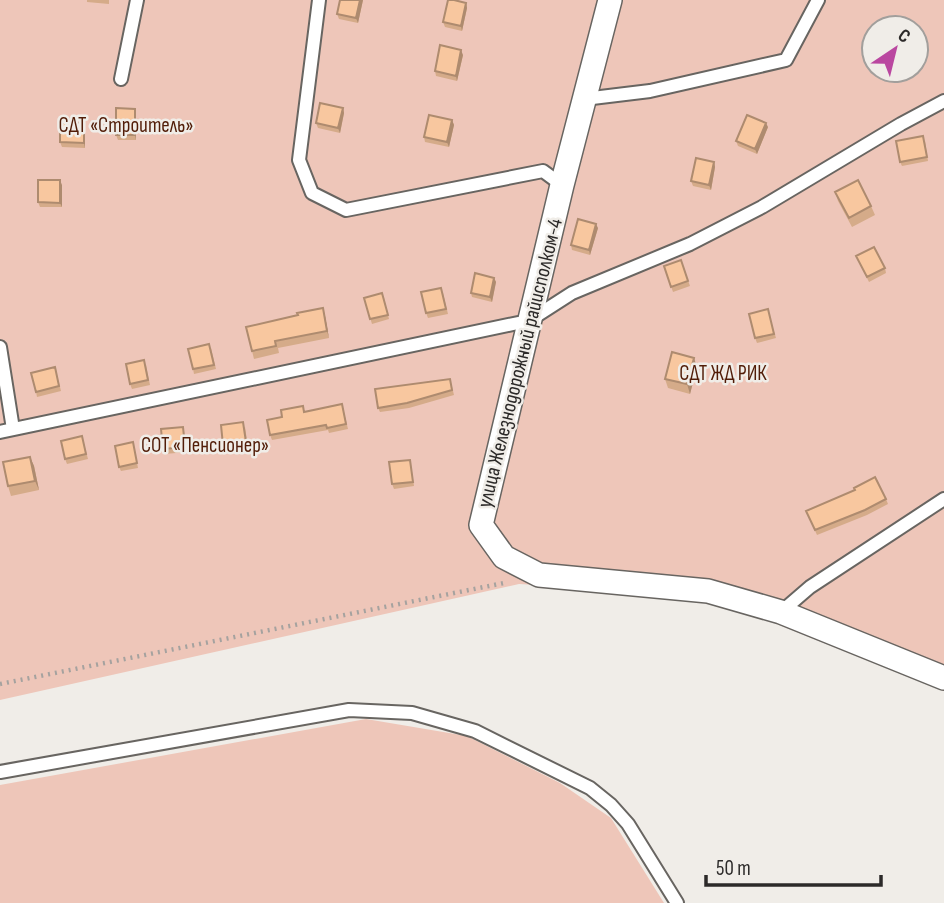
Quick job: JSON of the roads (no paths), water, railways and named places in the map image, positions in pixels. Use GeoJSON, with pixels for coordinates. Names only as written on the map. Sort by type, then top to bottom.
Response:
{"type":"FeatureCollection","features":[{"type":"Feature","properties":{"kind":"street","name":"улица Железнодорожный райисполком-4"},"geometry":{"type":"LineString","coordinates":[[610,0],[524,322],[481,525],[504,557],[539,575],[708,591],[781,612],[944,678]]}},
{"type":"Feature","properties":{"kind":"lane"},"geometry":{"type":"LineString","coordinates":[[121,79],[137,0]]}},
{"type":"Feature","properties":{"kind":"lane"},"geometry":{"type":"LineString","coordinates":[[319,0],[299,160],[312,193],[346,210],[543,171],[562,185]]}},
{"type":"Feature","properties":{"kind":"lane"},"geometry":{"type":"LineString","coordinates":[[584,99],[650,91],[786,60],[818,0]]}},
{"type":"Feature","properties":{"kind":"lane"},"geometry":{"type":"LineString","coordinates":[[0,347],[6,430],[524,322],[572,293],[690,244],[762,207],[901,124],[944,102]]}},
{"type":"Feature","properties":{"kind":"lane"},"geometry":{"type":"LineString","coordinates":[[781,612],[810,587],[944,499]]}},
{"type":"Feature","properties":{"kind":"lane"},"geometry":{"type":"LineString","coordinates":[[0,772],[349,710],[412,713],[475,731],[590,788],[611,805],[628,824],[677,903]]}},
{"type":"Feature","properties":{"kind":"park label","name":"СДТ «Строитель»"},"geometry":{"type":"Point","coordinates":[126,125]}},
{"type":"Feature","properties":{"kind":"park label","name":"СДТ ЖД РИК"},"geometry":{"type":"Point","coordinates":[723,373]}},
{"type":"Feature","properties":{"kind":"park label","name":"СОТ «Пенсионер»"},"geometry":{"type":"Point","coordinates":[205,445]}}]}
